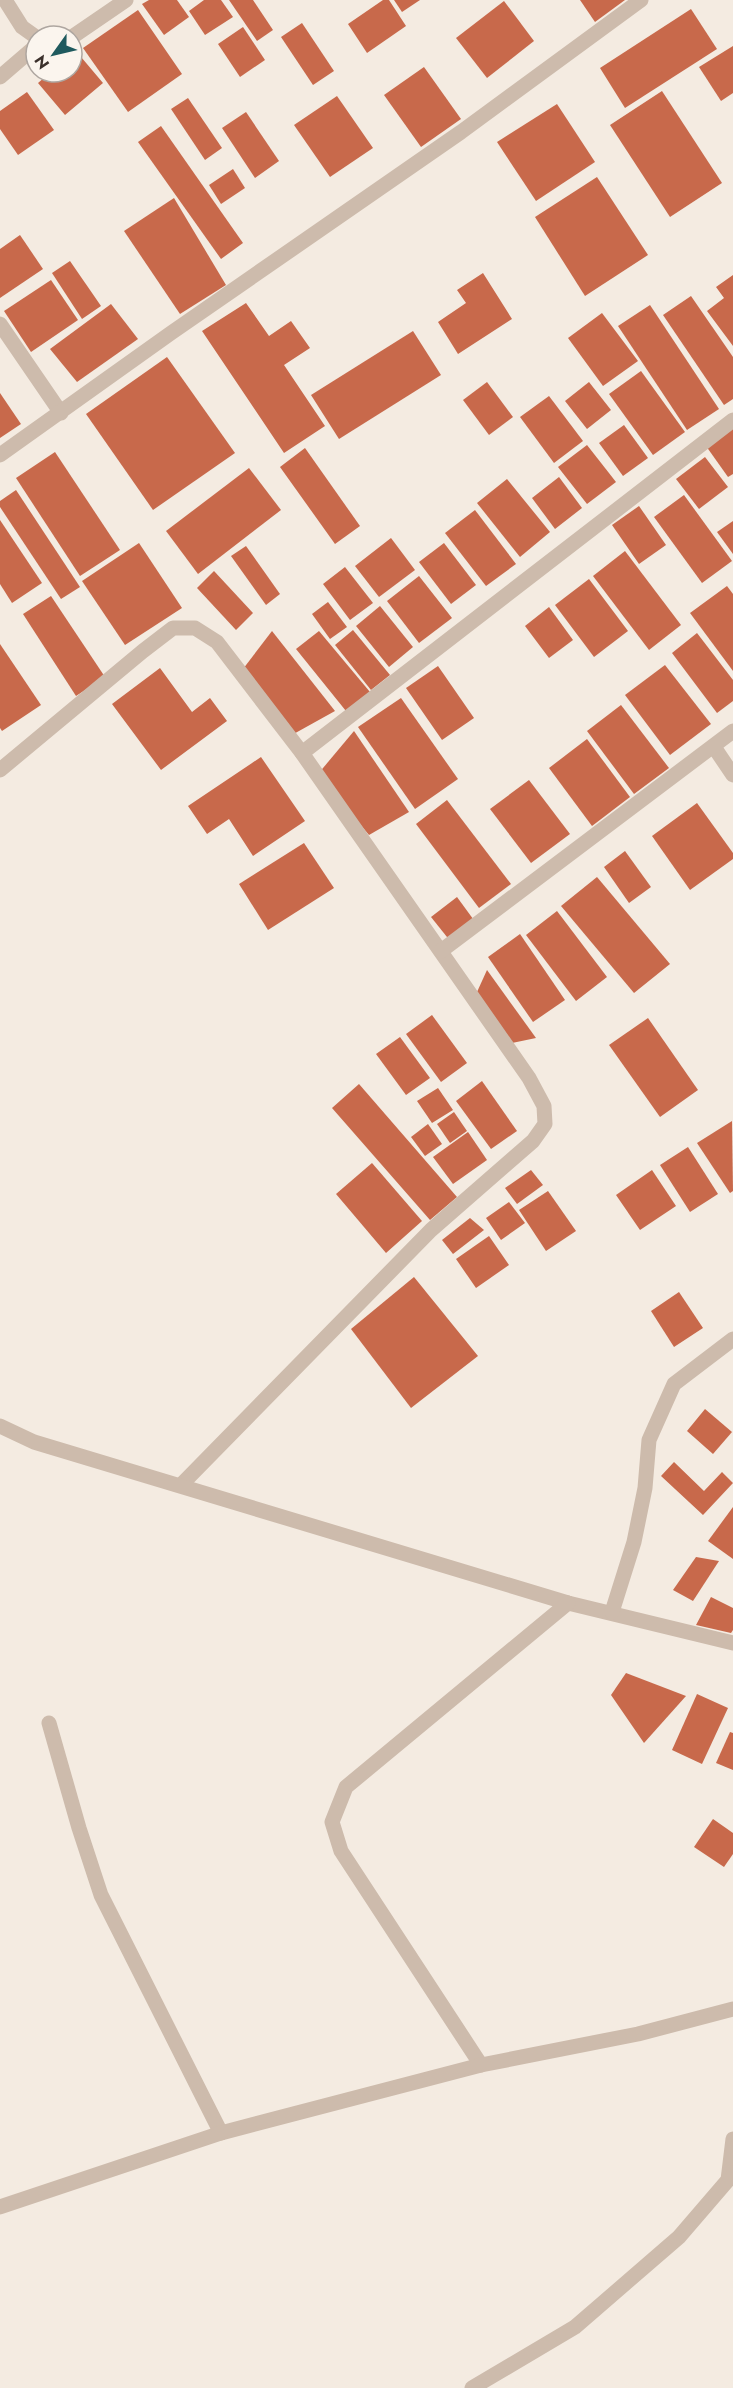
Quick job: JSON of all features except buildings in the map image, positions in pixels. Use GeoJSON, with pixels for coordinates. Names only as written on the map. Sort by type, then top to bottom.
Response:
{"type":"FeatureCollection","features":[{"type":"Feature","properties":{"kind":"street"},"geometry":{"type":"LineString","coordinates":[[5,0],[24,28]]}},
{"type":"Feature","properties":{"kind":"street"},"geometry":{"type":"LineString","coordinates":[[84,29],[126,0]]}},
{"type":"Feature","properties":{"kind":"street"},"geometry":{"type":"LineString","coordinates":[[0,455],[180,326],[461,132],[640,0]]}},
{"type":"Feature","properties":{"kind":"street"},"geometry":{"type":"LineString","coordinates":[[0,77],[24,56]]}},
{"type":"Feature","properties":{"kind":"street"},"geometry":{"type":"LineString","coordinates":[[0,324],[61,412]]}},
{"type":"Feature","properties":{"kind":"street"},"geometry":{"type":"LineString","coordinates":[[302,753],[733,420]]}},
{"type":"Feature","properties":{"kind":"street"},"geometry":{"type":"LineString","coordinates":[[0,770],[173,628],[195,628],[217,642],[302,753],[529,1078],[544,1106],[544,1124],[533,1141],[430,1230],[182,1485]]}},
{"type":"Feature","properties":{"kind":"street"},"geometry":{"type":"LineString","coordinates":[[441,951],[733,731]]}},
{"type":"Feature","properties":{"kind":"street"},"geometry":{"type":"LineString","coordinates":[[714,747],[733,775]]}},
{"type":"Feature","properties":{"kind":"street"},"geometry":{"type":"LineString","coordinates":[[612,1612],[634,1542],[645,1488],[649,1440],[674,1384],[733,1339]]}},
{"type":"Feature","properties":{"kind":"street"},"geometry":{"type":"LineString","coordinates":[[0,1426],[34,1442],[568,1603],[733,1643]]}},
{"type":"Feature","properties":{"kind":"street"},"geometry":{"type":"LineString","coordinates":[[481,2065],[341,1851],[332,1822],[346,1788],[568,1603]]}},
{"type":"Feature","properties":{"kind":"street"},"geometry":{"type":"LineString","coordinates":[[49,1723],[101,1896],[221,2133]]}},
{"type":"Feature","properties":{"kind":"street"},"geometry":{"type":"LineString","coordinates":[[0,2207],[221,2133],[481,2065],[638,2034],[733,2009]]}},
{"type":"Feature","properties":{"kind":"street"},"geometry":{"type":"LineString","coordinates":[[472,2388],[575,2326],[679,2237],[728,2180],[733,2139]]}}]}
